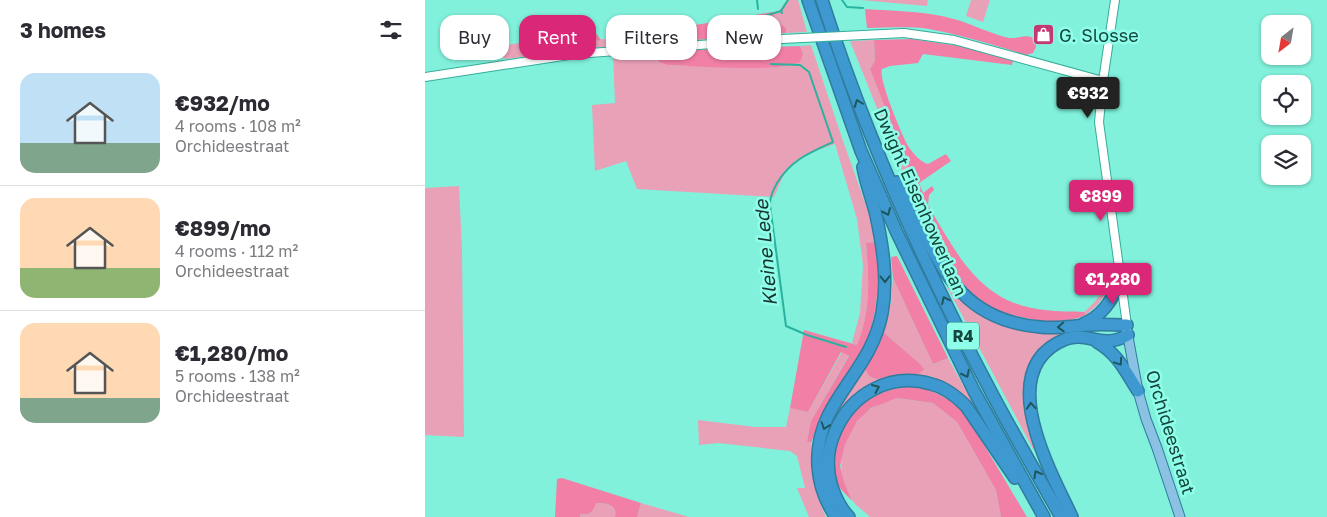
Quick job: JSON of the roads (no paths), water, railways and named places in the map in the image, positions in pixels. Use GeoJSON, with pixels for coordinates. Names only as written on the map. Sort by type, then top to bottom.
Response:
{"type":"FeatureCollection","features":[{"type":"Feature","properties":{"kind":"highway","name":"Dwight Eisenhowerlaan"},"geometry":{"type":"LineString","coordinates":[[808,0],[861,151],[897,234],[974,391],[1044,517]]}},
{"type":"Feature","properties":{"kind":"highway","name":"Dwight Eisenhowerlaan"},"geometry":{"type":"LineString","coordinates":[[822,0],[840,56],[876,148],[908,222],[989,388],[1061,517]]}},
{"type":"Feature","properties":{"kind":"highway"},"geometry":{"type":"LineString","coordinates":[[876,148],[904,194],[943,270],[958,290],[971,302],[1003,320],[1025,326],[1061,328],[1090,324],[1127,330]]}},
{"type":"Feature","properties":{"kind":"highway"},"geometry":{"type":"LineString","coordinates":[[836,517],[823,495],[817,465],[818,450],[828,417],[870,348],[882,314],[885,283],[880,236],[865,180],[861,151]]}},
{"type":"Feature","properties":{"kind":"highway"},"geometry":{"type":"LineString","coordinates":[[1079,326],[1094,320],[1106,307],[1121,282]]}},
{"type":"Feature","properties":{"kind":"highway"},"geometry":{"type":"LineString","coordinates":[[1072,517],[1040,448],[1032,419],[1030,383],[1034,367],[1042,354],[1053,345],[1069,338],[1079,337],[1117,341],[1127,330]]}},
{"type":"Feature","properties":{"kind":"highway"},"geometry":{"type":"LineString","coordinates":[[1094,340],[1110,350],[1138,391]]}},
{"type":"Feature","properties":{"kind":"highway"},"geometry":{"type":"LineString","coordinates":[[849,517],[837,502],[829,477],[827,458],[839,421],[850,405],[867,392],[885,384],[903,381],[932,384],[956,396],[966,406],[1013,476],[1032,496]]}},
{"type":"Feature","properties":{"kind":"main road","name":"Orchideestraat"},"geometry":{"type":"LineString","coordinates":[[1127,330],[1138,391],[1180,517]]}},
{"type":"Feature","properties":{"kind":"street","name":"Orchideestraat"},"geometry":{"type":"LineString","coordinates":[[1115,0],[1099,122],[1127,330]]}},
{"type":"Feature","properties":{"kind":"street"},"geometry":{"type":"LineString","coordinates":[[425,77],[577,54],[783,39],[904,33],[954,40],[1103,81]]}},
{"type":"Feature","properties":{"kind":"waterway"},"geometry":{"type":"LineString","coordinates":[[757,0],[758,9]]}},
{"type":"Feature","properties":{"kind":"waterway","name":"Kleine Lede"},"geometry":{"type":"LineString","coordinates":[[782,13],[781,11],[788,0]]}},
{"type":"Feature","properties":{"kind":"waterway"},"geometry":{"type":"LineString","coordinates":[[842,0],[847,7],[863,8]]}},
{"type":"Feature","properties":{"kind":"waterway"},"geometry":{"type":"LineString","coordinates":[[768,15],[781,11]]}},
{"type":"Feature","properties":{"kind":"waterway","name":"Kleine Lede"},"geometry":{"type":"LineString","coordinates":[[771,64],[800,65],[809,72],[833,142],[808,154],[788,168],[777,183],[771,196],[770,205],[786,326],[807,335],[846,347]]}},
{"type":"Feature","properties":{"kind":"place","name":"G. Slosse"},"geometry":{"type":"Point","coordinates":[1043,35]}}]}
